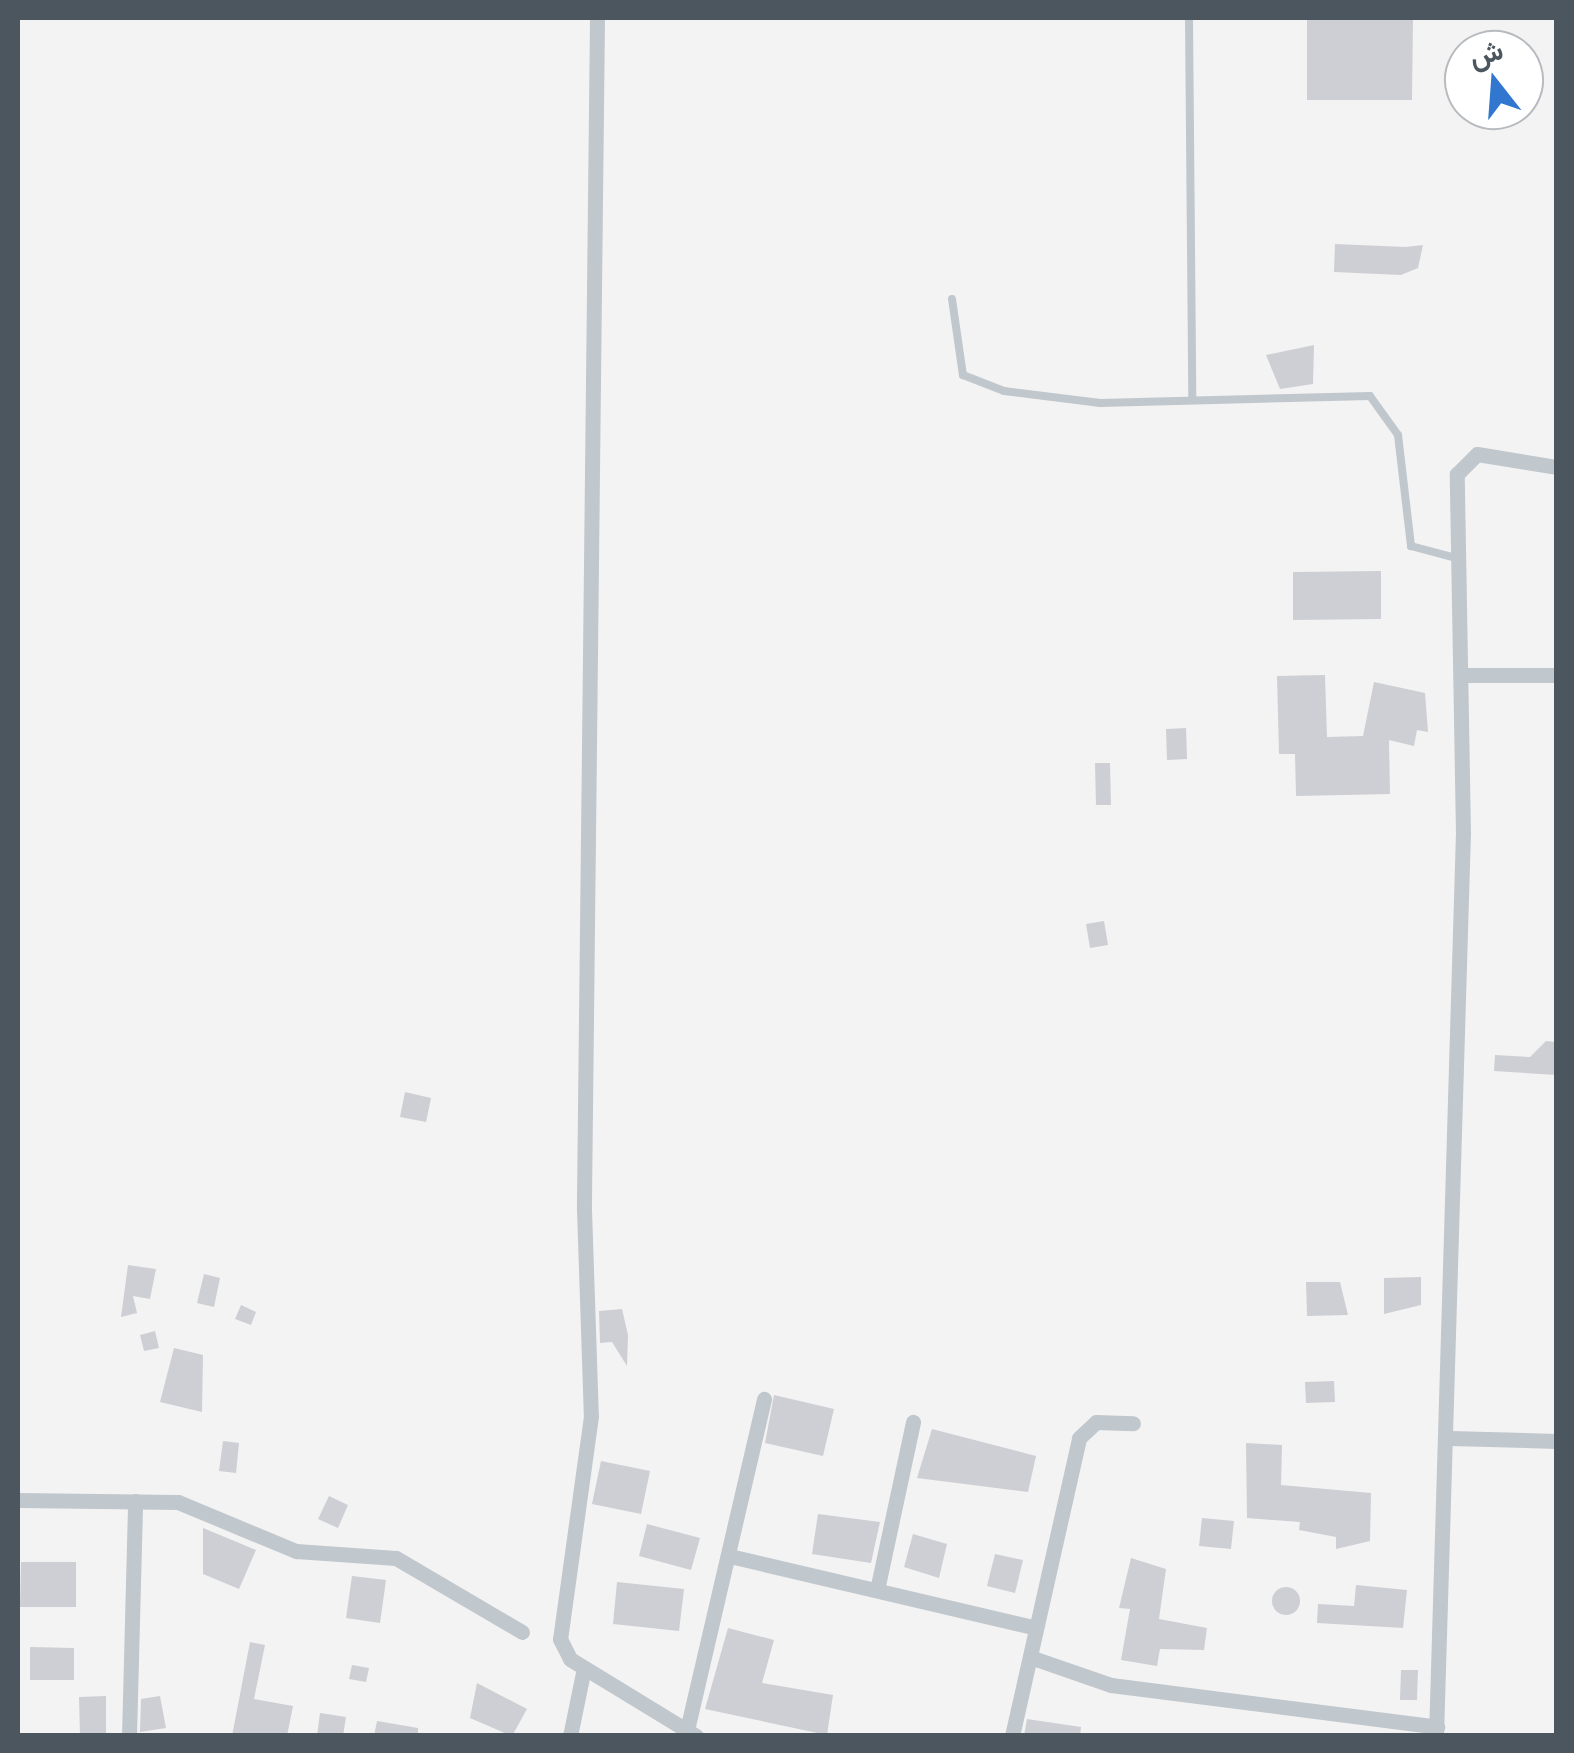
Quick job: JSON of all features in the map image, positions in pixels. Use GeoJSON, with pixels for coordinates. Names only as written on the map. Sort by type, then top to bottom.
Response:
{"type":"FeatureCollection","features":[{"type":"Feature","properties":{"kind":"street"},"geometry":{"type":"LineString","coordinates":[[598,18],[584,1209],[590,1416],[560,1638],[584,1668],[691,1733],[734,1557],[764,1399]]}},
{"type":"Feature","properties":{"kind":"street"},"geometry":{"type":"LineString","coordinates":[[1030,1657],[1102,1683],[1436,1731],[1450,1438],[1464,462],[1477,454],[1556,467]]}},
{"type":"Feature","properties":{"kind":"street"},"geometry":{"type":"LineString","coordinates":[[1461,676],[1556,676]]}},
{"type":"Feature","properties":{"kind":"street"},"geometry":{"type":"LineString","coordinates":[[877,1590],[913,1422]]}},
{"type":"Feature","properties":{"kind":"street"},"geometry":{"type":"LineString","coordinates":[[1012,1736],[1080,1433],[1096,1422],[1133,1423]]}},
{"type":"Feature","properties":{"kind":"street"},"geometry":{"type":"LineString","coordinates":[[1450,1438],[1556,1441]]}},
{"type":"Feature","properties":{"kind":"street"},"geometry":{"type":"LineString","coordinates":[[18,1500],[184,1503],[318,1556],[396,1558],[522,1632]]}},
{"type":"Feature","properties":{"kind":"street"},"geometry":{"type":"LineString","coordinates":[[129,1736],[135,1501]]}},
{"type":"Feature","properties":{"kind":"street"},"geometry":{"type":"LineString","coordinates":[[734,1557],[1036,1628]]}},
{"type":"Feature","properties":{"kind":"street"},"geometry":{"type":"LineString","coordinates":[[570,1736],[584,1668]]}},
{"type":"Feature","properties":{"kind":"lane"},"geometry":{"type":"LineString","coordinates":[[1189,18],[1192,398]]}},
{"type":"Feature","properties":{"kind":"lane"},"geometry":{"type":"LineString","coordinates":[[952,299],[961,371],[974,383],[1066,402],[1192,398],[1378,401],[1398,435],[1411,546],[1460,559]]}},
{"type":"Feature","properties":{"kind":"building"},"geometry":{"type":"Polygon","coordinates":[[[1307,18],[1413,18],[1412,100],[1307,100],[1307,18]]]}},
{"type":"Feature","properties":{"kind":"building"},"geometry":{"type":"Polygon","coordinates":[[[1335,244],[1423,245],[1418,268],[1401,275],[1334,272],[1335,244]]]}},
{"type":"Feature","properties":{"kind":"building"},"geometry":{"type":"Polygon","coordinates":[[[1314,345],[1313,384],[1280,389],[1266,355],[1314,345]]]}},
{"type":"Feature","properties":{"kind":"building"},"geometry":{"type":"Polygon","coordinates":[[[1381,571],[1381,619],[1293,620],[1293,572],[1381,571]]]}},
{"type":"Feature","properties":{"kind":"building"},"geometry":{"type":"Polygon","coordinates":[[[1325,675],[1327,737],[1363,736],[1374,682],[1425,693],[1428,732],[1417,730],[1414,746],[1389,740],[1390,794],[1296,796],[1295,754],[1279,754],[1277,676],[1325,675]]]}},
{"type":"Feature","properties":{"kind":"building"},"geometry":{"type":"Polygon","coordinates":[[[1186,728],[1187,759],[1167,760],[1166,729],[1186,728]]]}},
{"type":"Feature","properties":{"kind":"building"},"geometry":{"type":"Polygon","coordinates":[[[1095,763],[1110,763],[1111,805],[1096,805],[1095,763]]]}},
{"type":"Feature","properties":{"kind":"building"},"geometry":{"type":"Polygon","coordinates":[[[1104,921],[1108,945],[1090,948],[1086,924],[1104,921]]]}},
{"type":"Feature","properties":{"kind":"building"},"geometry":{"type":"Polygon","coordinates":[[[1546,1041],[1556,1042],[1556,1075],[1494,1071],[1495,1055],[1530,1057],[1546,1041]]]}},
{"type":"Feature","properties":{"kind":"building"},"geometry":{"type":"Polygon","coordinates":[[[405,1092],[431,1098],[426,1122],[400,1117],[405,1092]]]}},
{"type":"Feature","properties":{"kind":"building"},"geometry":{"type":"Polygon","coordinates":[[[128,1265],[156,1269],[150,1299],[133,1296],[137,1313],[121,1317],[128,1265]]]}},
{"type":"Feature","properties":{"kind":"building"},"geometry":{"type":"Polygon","coordinates":[[[204,1274],[220,1278],[214,1307],[197,1303],[204,1274]]]}},
{"type":"Feature","properties":{"kind":"building"},"geometry":{"type":"Polygon","coordinates":[[[1421,1277],[1421,1305],[1384,1314],[1384,1278],[1421,1277]]]}},
{"type":"Feature","properties":{"kind":"building"},"geometry":{"type":"Polygon","coordinates":[[[1306,1282],[1340,1282],[1348,1315],[1307,1316],[1306,1282]]]}},
{"type":"Feature","properties":{"kind":"building"},"geometry":{"type":"Polygon","coordinates":[[[241,1305],[256,1312],[251,1325],[235,1319],[241,1305]]]}},
{"type":"Feature","properties":{"kind":"building"},"geometry":{"type":"Polygon","coordinates":[[[622,1309],[628,1335],[627,1366],[612,1342],[600,1343],[599,1311],[622,1309]]]}},
{"type":"Feature","properties":{"kind":"building"},"geometry":{"type":"Polygon","coordinates":[[[155,1331],[159,1348],[144,1351],[140,1335],[155,1331]]]}},
{"type":"Feature","properties":{"kind":"building"},"geometry":{"type":"Polygon","coordinates":[[[174,1348],[203,1355],[202,1412],[160,1402],[174,1348]]]}},
{"type":"Feature","properties":{"kind":"building"},"geometry":{"type":"Polygon","coordinates":[[[1334,1381],[1335,1402],[1306,1403],[1305,1382],[1334,1381]]]}},
{"type":"Feature","properties":{"kind":"building"},"geometry":{"type":"Polygon","coordinates":[[[774,1395],[834,1409],[823,1456],[765,1443],[774,1395]]]}},
{"type":"Feature","properties":{"kind":"building"},"geometry":{"type":"Polygon","coordinates":[[[932,1429],[1036,1456],[1028,1492],[917,1478],[932,1429]]]}},
{"type":"Feature","properties":{"kind":"building"},"geometry":{"type":"Polygon","coordinates":[[[223,1441],[239,1443],[236,1473],[219,1471],[223,1441]]]}},
{"type":"Feature","properties":{"kind":"building"},"geometry":{"type":"Polygon","coordinates":[[[1246,1443],[1282,1445],[1281,1485],[1371,1493],[1370,1541],[1336,1549],[1336,1537],[1299,1530],[1300,1522],[1247,1518],[1246,1443]]]}},
{"type":"Feature","properties":{"kind":"building"},"geometry":{"type":"Polygon","coordinates":[[[601,1461],[650,1471],[641,1514],[592,1504],[601,1461]]]}},
{"type":"Feature","properties":{"kind":"building"},"geometry":{"type":"Polygon","coordinates":[[[329,1496],[348,1505],[338,1528],[318,1519],[329,1496]]]}},
{"type":"Feature","properties":{"kind":"building"},"geometry":{"type":"Polygon","coordinates":[[[818,1514],[880,1522],[871,1563],[812,1554],[818,1514]]]}},
{"type":"Feature","properties":{"kind":"building"},"geometry":{"type":"Polygon","coordinates":[[[1202,1518],[1234,1521],[1231,1549],[1199,1546],[1202,1518]]]}},
{"type":"Feature","properties":{"kind":"building"},"geometry":{"type":"Polygon","coordinates":[[[647,1524],[700,1538],[691,1570],[639,1556],[647,1524]]]}},
{"type":"Feature","properties":{"kind":"building"},"geometry":{"type":"Polygon","coordinates":[[[203,1528],[256,1550],[239,1589],[203,1574],[203,1528]]]}},
{"type":"Feature","properties":{"kind":"building"},"geometry":{"type":"Polygon","coordinates":[[[913,1534],[947,1544],[939,1578],[904,1567],[913,1534]]]}},
{"type":"Feature","properties":{"kind":"building"},"geometry":{"type":"Polygon","coordinates":[[[995,1554],[1023,1560],[1015,1593],[987,1586],[995,1554]]]}},
{"type":"Feature","properties":{"kind":"building"},"geometry":{"type":"Polygon","coordinates":[[[1131,1558],[1166,1569],[1159,1619],[1207,1628],[1204,1650],[1160,1649],[1157,1666],[1121,1660],[1130,1609],[1119,1608],[1131,1558]]]}},
{"type":"Feature","properties":{"kind":"building"},"geometry":{"type":"Polygon","coordinates":[[[21,1562],[76,1562],[76,1607],[20,1607],[21,1562]]]}},
{"type":"Feature","properties":{"kind":"building"},"geometry":{"type":"Polygon","coordinates":[[[352,1576],[386,1580],[380,1623],[346,1618],[352,1576]]]}},
{"type":"Feature","properties":{"kind":"building"},"geometry":{"type":"Polygon","coordinates":[[[617,1582],[684,1589],[679,1631],[613,1624],[617,1582]]]}},
{"type":"Feature","properties":{"kind":"building"},"geometry":{"type":"Polygon","coordinates":[[[1356,1585],[1407,1590],[1403,1628],[1317,1623],[1318,1604],[1354,1606],[1356,1585]]]}},
{"type":"Feature","properties":{"kind":"building"},"geometry":{"type":"Polygon","coordinates":[[[1286,1587],[1296,1591],[1300,1601],[1296,1611],[1286,1615],[1276,1611],[1272,1601],[1276,1591],[1286,1587]]]}},
{"type":"Feature","properties":{"kind":"building"},"geometry":{"type":"Polygon","coordinates":[[[728,1628],[774,1640],[762,1683],[833,1695],[827,1735],[705,1709],[728,1628]]]}},
{"type":"Feature","properties":{"kind":"building"},"geometry":{"type":"Polygon","coordinates":[[[250,1642],[265,1645],[254,1699],[293,1706],[287,1736],[232,1736],[250,1642]]]}},
{"type":"Feature","properties":{"kind":"building"},"geometry":{"type":"Polygon","coordinates":[[[30,1647],[74,1648],[74,1680],[30,1680],[30,1647]]]}},
{"type":"Feature","properties":{"kind":"building"},"geometry":{"type":"Polygon","coordinates":[[[352,1665],[369,1668],[366,1682],[349,1679],[352,1665]]]}},
{"type":"Feature","properties":{"kind":"building"},"geometry":{"type":"Polygon","coordinates":[[[1401,1670],[1418,1670],[1417,1700],[1400,1700],[1401,1670]]]}},
{"type":"Feature","properties":{"kind":"building"},"geometry":{"type":"Polygon","coordinates":[[[477,1683],[527,1709],[512,1736],[470,1718],[477,1683]]]}},
{"type":"Feature","properties":{"kind":"building"},"geometry":{"type":"Polygon","coordinates":[[[106,1696],[106,1736],[80,1736],[79,1697],[106,1696]]]}},
{"type":"Feature","properties":{"kind":"building"},"geometry":{"type":"Polygon","coordinates":[[[160,1696],[166,1728],[140,1732],[141,1699],[160,1696]]]}},
{"type":"Feature","properties":{"kind":"building"},"geometry":{"type":"Polygon","coordinates":[[[320,1713],[346,1717],[343,1736],[317,1736],[320,1713]]]}},
{"type":"Feature","properties":{"kind":"building"},"geometry":{"type":"Polygon","coordinates":[[[1027,1719],[1081,1727],[1080,1736],[1024,1736],[1027,1719]]]}},
{"type":"Feature","properties":{"kind":"building"},"geometry":{"type":"Polygon","coordinates":[[[377,1721],[418,1728],[418,1736],[374,1736],[377,1721]]]}}]}
